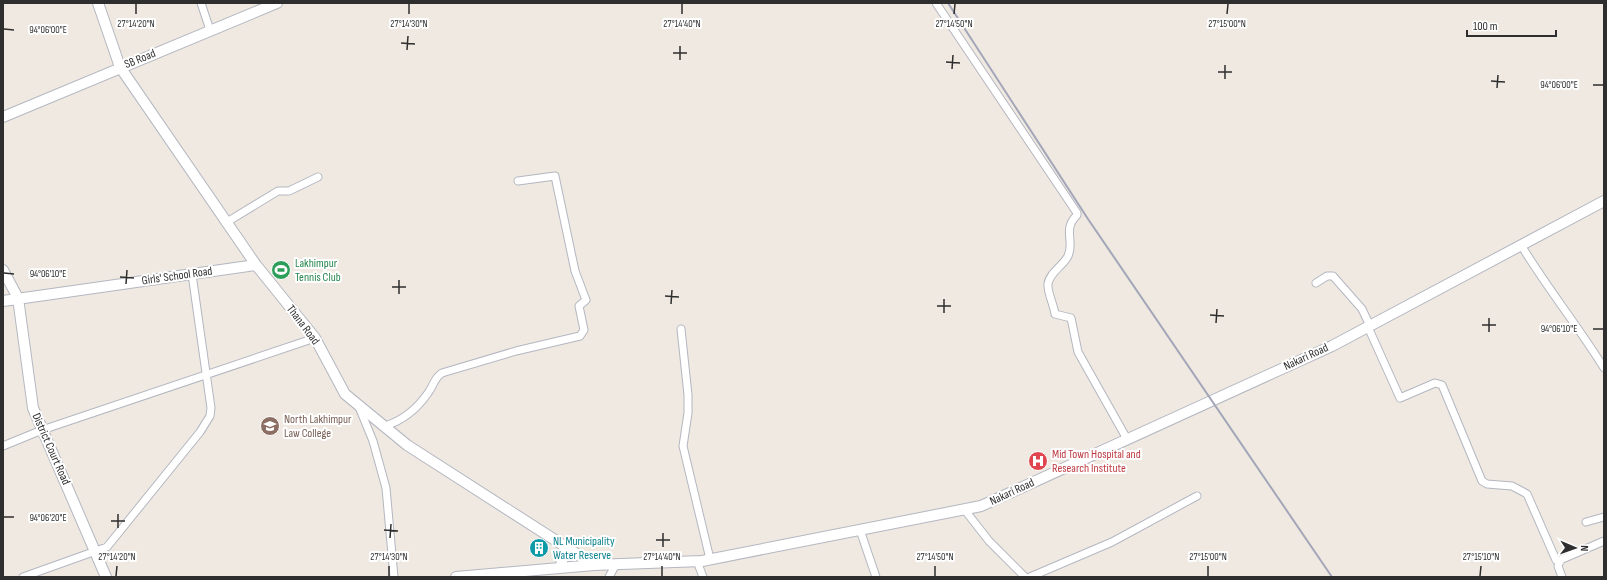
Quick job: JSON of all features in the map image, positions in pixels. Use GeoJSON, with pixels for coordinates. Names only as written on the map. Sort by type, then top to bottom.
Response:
{"type":"FeatureCollection","features":[{"type":"Feature","properties":{"kind":"street","name":"Thana Road"},"geometry":{"type":"LineString","coordinates":[[98,3],[120,67],[256,265],[315,338],[345,394],[407,445],[594,565]]}},
{"type":"Feature","properties":{"kind":"street"},"geometry":{"type":"LineString","coordinates":[[201,3],[210,30]]}},
{"type":"Feature","properties":{"kind":"street","name":"SB Road"},"geometry":{"type":"LineString","coordinates":[[3,116],[277,3]]}},
{"type":"Feature","properties":{"kind":"street"},"geometry":{"type":"LineString","coordinates":[[936,3],[1077,213],[1070,223],[1068,233],[1069,256],[1048,284],[1056,314],[1071,318],[1078,352],[1127,439]]}},
{"type":"Feature","properties":{"kind":"street"},"geometry":{"type":"LineString","coordinates":[[385,426],[398,422],[411,414],[429,392],[436,377],[442,373],[516,351],[580,336],[584,330],[579,306],[586,300],[575,271],[555,176],[518,181]]}},
{"type":"Feature","properties":{"kind":"street"},"geometry":{"type":"LineString","coordinates":[[227,222],[278,192],[289,191],[318,177]]}},
{"type":"Feature","properties":{"kind":"street","name":"Nakari Road"},"geometry":{"type":"LineString","coordinates":[[456,577],[594,565],[697,561],[981,506],[1332,346],[1604,201]]}},
{"type":"Feature","properties":{"kind":"street"},"geometry":{"type":"LineString","coordinates":[[1521,245],[1540,277],[1584,336],[1604,368]]}},
{"type":"Feature","properties":{"kind":"street","name":"Girls' School Road"},"geometry":{"type":"LineString","coordinates":[[3,301],[256,265]]}},
{"type":"Feature","properties":{"kind":"street","name":"District Court Road"},"geometry":{"type":"LineString","coordinates":[[3,270],[18,298],[33,408],[106,577]]}},
{"type":"Feature","properties":{"kind":"street"},"geometry":{"type":"LineString","coordinates":[[23,577],[108,547],[200,432],[210,416],[211,408],[207,375],[192,274]]}},
{"type":"Feature","properties":{"kind":"street"},"geometry":{"type":"LineString","coordinates":[[1316,283],[1327,276],[1333,276],[1362,309],[1400,398],[1435,383],[1442,386],[1482,481],[1487,484],[1512,486],[1527,494],[1556,560],[1560,562]]}},
{"type":"Feature","properties":{"kind":"street"},"geometry":{"type":"LineString","coordinates":[[680,329],[688,395],[688,413],[683,446],[710,559]]}},
{"type":"Feature","properties":{"kind":"street"},"geometry":{"type":"LineString","coordinates":[[3,446],[42,430],[315,338]]}},
{"type":"Feature","properties":{"kind":"street"},"geometry":{"type":"LineString","coordinates":[[358,405],[373,441],[386,488],[394,577]]}},
{"type":"Feature","properties":{"kind":"street"},"geometry":{"type":"LineString","coordinates":[[1030,577],[1112,542],[1197,496]]}},
{"type":"Feature","properties":{"kind":"street"},"geometry":{"type":"LineString","coordinates":[[964,509],[989,541],[1025,577]]}},
{"type":"Feature","properties":{"kind":"street"},"geometry":{"type":"LineString","coordinates":[[1586,522],[1604,517]]}},
{"type":"Feature","properties":{"kind":"street"},"geometry":{"type":"LineString","coordinates":[[860,530],[876,577]]}},
{"type":"Feature","properties":{"kind":"street"},"geometry":{"type":"LineString","coordinates":[[1562,577],[1558,566],[1560,560],[1604,541]]}},
{"type":"Feature","properties":{"kind":"street"},"geometry":{"type":"LineString","coordinates":[[560,568],[566,547]]}},
{"type":"Feature","properties":{"kind":"street"},"geometry":{"type":"LineString","coordinates":[[697,561],[703,577]]}},
{"type":"Feature","properties":{"kind":"street"},"geometry":{"type":"LineString","coordinates":[[609,577],[616,564]]}},
{"type":"Feature","properties":{"kind":"railway"},"geometry":{"type":"LineString","coordinates":[[948,3],[1088,219],[1332,577]]}},
{"type":"Feature","properties":{"kind":"place","name":"Lakhimpur Tennis Club"},"geometry":{"type":"Point","coordinates":[281,270]}},
{"type":"Feature","properties":{"kind":"place","name":"North Lakhimpur Law College"},"geometry":{"type":"Point","coordinates":[270,426]}},
{"type":"Feature","properties":{"kind":"place","name":"Mid Town Hospital and Research Institute"},"geometry":{"type":"Point","coordinates":[1038,461]}},
{"type":"Feature","properties":{"kind":"place","name":"NL Municipality Water Reserve"},"geometry":{"type":"Point","coordinates":[539,548]}}]}
